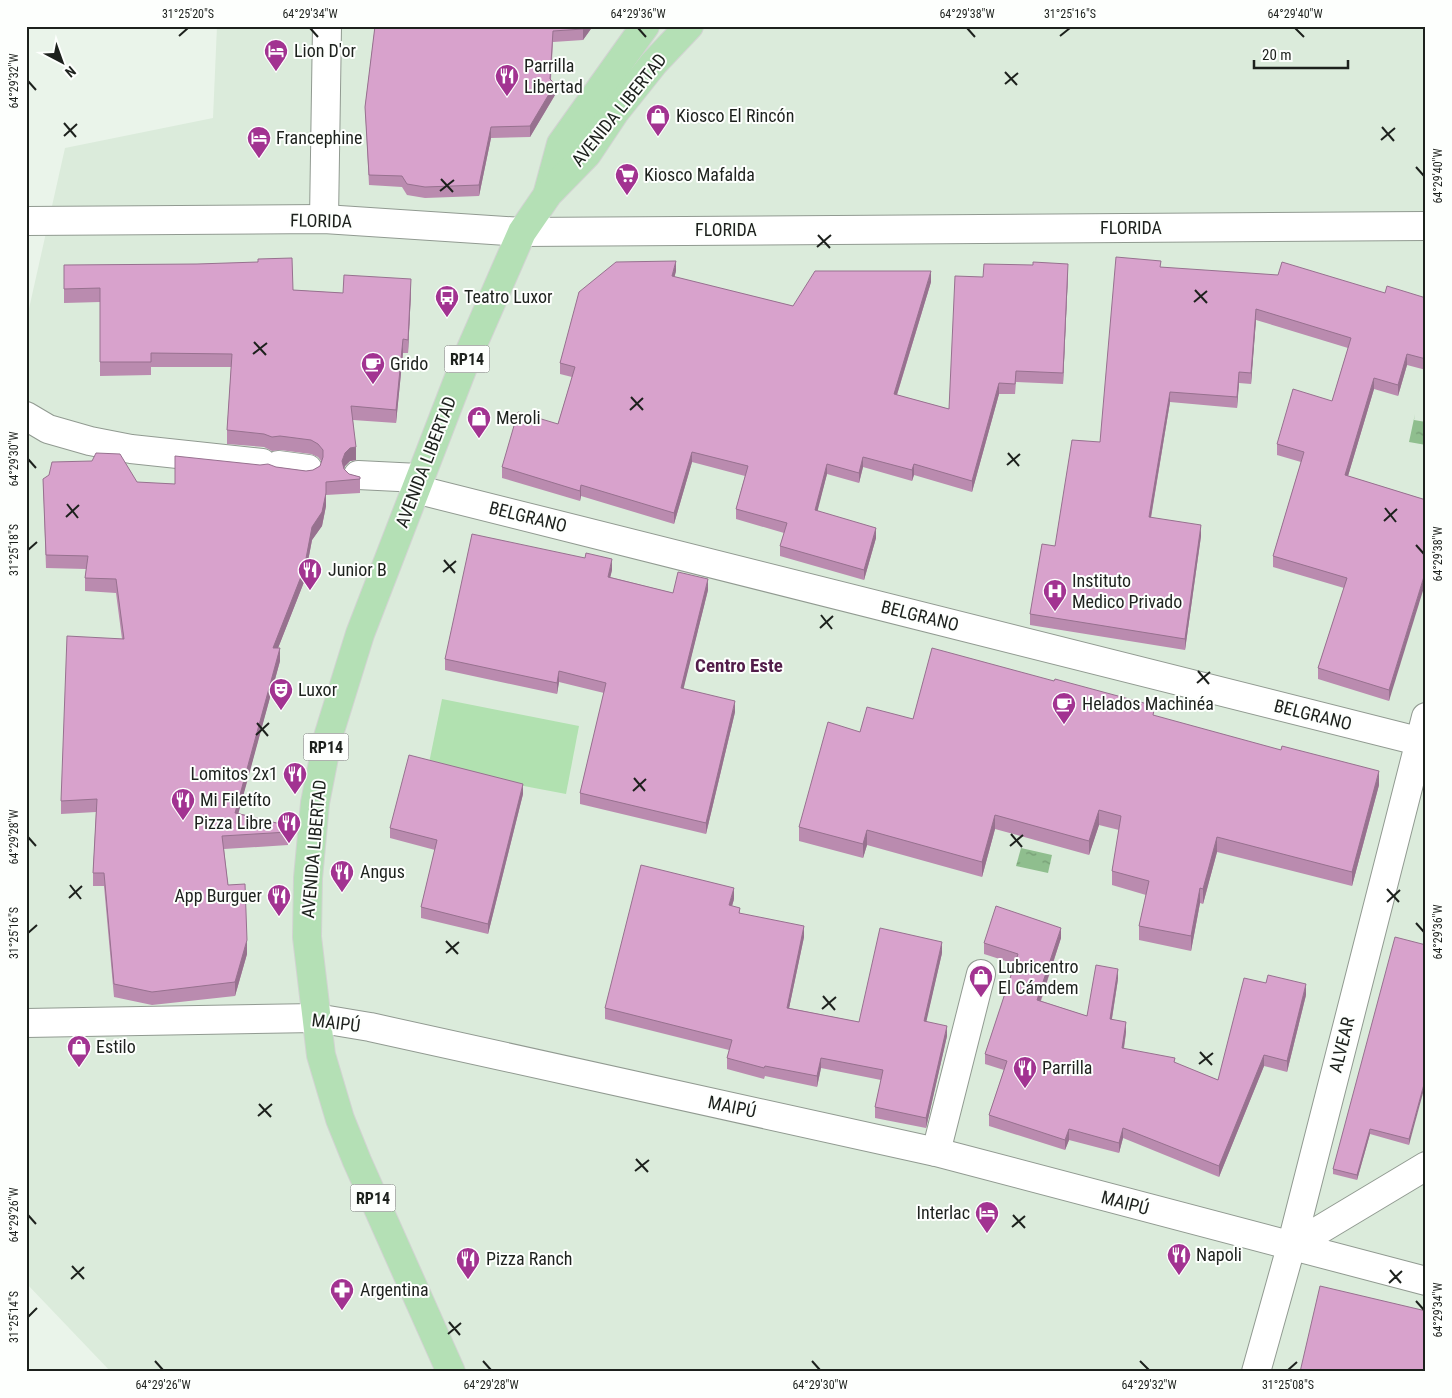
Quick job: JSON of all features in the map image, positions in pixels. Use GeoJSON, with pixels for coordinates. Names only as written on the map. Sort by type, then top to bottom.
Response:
{"type":"FeatureCollection","features":[{"type":"Feature","properties":{"kind":"main road","name":"AVENIDA LIBERTAD"},"geometry":{"type":"LineString","coordinates":[[548,194],[561,144],[646,26]]}},
{"type":"Feature","properties":{"kind":"main road","name":"AVENIDA LIBERTAD"},"geometry":{"type":"LineString","coordinates":[[451,1372],[357,1161],[340,1119],[321,1055],[307,938],[308,878],[315,803],[328,737],[360,634],[463,367],[522,232],[548,194],[587,154],[615,112],[654,63],[689,26]]}},
{"type":"Feature","properties":{"kind":"street"},"geometry":{"type":"LineString","coordinates":[[324,219],[328,26]]}},
{"type":"Feature","properties":{"kind":"street","name":"FLORIDA"},"geometry":{"type":"LineString","coordinates":[[26,221],[324,219],[522,232],[1426,226]]}},
{"type":"Feature","properties":{"kind":"street"},"geometry":{"type":"LineString","coordinates":[[26,416],[48,429],[90,441],[131,449],[308,469]]}},
{"type":"Feature","properties":{"kind":"street","name":"BELGRANO"},"geometry":{"type":"LineString","coordinates":[[358,475],[417,483],[1424,734]]}},
{"type":"Feature","properties":{"kind":"street","name":"ALVEAR"},"geometry":{"type":"LineString","coordinates":[[1256,1372],[1291,1246],[1424,734]]}},
{"type":"Feature","properties":{"kind":"street"},"geometry":{"type":"LineString","coordinates":[[936,1152],[981,974]]}},
{"type":"Feature","properties":{"kind":"street","name":"MAIPÚ"},"geometry":{"type":"LineString","coordinates":[[26,1023],[316,1018],[370,1027],[936,1152],[1291,1246],[1424,1278]]}},
{"type":"Feature","properties":{"kind":"street"},"geometry":{"type":"LineString","coordinates":[[1291,1246],[1426,1166]]}},
{"type":"Feature","properties":{"kind":"shaded area"},"geometry":{"type":"Polygon","coordinates":[[[217,26],[1426,26],[1426,1372],[111,1372],[26,1283],[26,322],[65,148],[213,118],[217,26]]]}},
{"type":"Feature","properties":{"kind":"shaded area"},"geometry":{"type":"Polygon","coordinates":[[[442,699],[579,726],[566,794],[428,768],[442,699]]]}},
{"type":"Feature","properties":{"kind":"water"},"geometry":{"type":"Polygon","coordinates":[[[1415,414],[1414,420],[1426,422],[1426,445],[1409,442],[1415,414]]]}},
{"type":"Feature","properties":{"kind":"water"},"geometry":{"type":"Polygon","coordinates":[[[1021,848],[1052,855],[1048,873],[1016,866],[1021,848]]]}},
{"type":"Feature","properties":{"kind":"building"},"geometry":{"type":"Polygon","coordinates":[[[375,26],[585,26],[583,29],[553,31],[550,79],[555,84],[530,126],[491,127],[479,185],[425,187],[407,184],[402,176],[369,175],[365,107],[375,26]]]}},
{"type":"Feature","properties":{"kind":"building"},"geometry":{"type":"Polygon","coordinates":[[[1116,257],[1161,261],[1160,267],[1278,275],[1282,262],[1385,293],[1387,286],[1426,298],[1426,359],[1407,354],[1398,385],[1374,378],[1345,475],[1426,500],[1426,570],[1389,690],[1318,668],[1347,578],[1273,556],[1304,452],[1277,444],[1293,389],[1332,401],[1351,338],[1256,309],[1251,373],[1239,372],[1237,397],[1170,392],[1149,517],[1201,525],[1185,639],[1030,614],[1042,544],[1055,546],[1072,440],[1100,442],[1116,257]]]}},
{"type":"Feature","properties":{"kind":"building"},"geometry":{"type":"Polygon","coordinates":[[[292,258],[293,290],[343,293],[344,275],[411,279],[408,340],[403,339],[396,410],[351,406],[356,447],[350,448],[345,453],[342,461],[344,469],[349,474],[360,477],[360,479],[326,482],[322,512],[312,527],[304,569],[273,648],[280,648],[235,813],[289,826],[288,832],[222,836],[228,885],[245,884],[247,940],[235,982],[152,992],[114,984],[104,873],[93,873],[97,799],[61,801],[67,636],[124,639],[116,579],[85,578],[88,556],[46,555],[43,479],[49,475],[52,462],[92,461],[96,453],[120,454],[137,482],[175,484],[175,456],[260,465],[268,464],[276,467],[306,471],[320,466],[323,450],[311,440],[280,436],[272,437],[264,434],[227,430],[232,354],[151,353],[151,362],[100,362],[100,288],[64,289],[64,265],[197,264],[258,262],[258,259],[292,258]]]}},
{"type":"Feature","properties":{"kind":"building"},"geometry":{"type":"Polygon","coordinates":[[[676,261],[672,276],[793,306],[815,271],[931,271],[894,394],[949,409],[955,276],[983,277],[984,264],[1033,265],[1033,262],[1068,264],[1063,373],[1016,371],[1015,384],[999,383],[972,481],[914,464],[912,470],[863,457],[859,473],[827,464],[815,510],[876,528],[864,570],[780,546],[787,523],[736,509],[748,466],[692,452],[674,513],[581,485],[580,491],[502,467],[518,412],[558,424],[575,367],[560,363],[579,292],[616,262],[676,261]]]}},
{"type":"Feature","properties":{"kind":"building"},"geometry":{"type":"Polygon","coordinates":[[[472,534],[585,558],[586,553],[612,559],[608,577],[673,593],[678,572],[708,579],[681,688],[735,701],[706,823],[580,793],[606,683],[559,671],[557,683],[445,659],[472,534]]]}},
{"type":"Feature","properties":{"kind":"building"},"geometry":{"type":"Polygon","coordinates":[[[932,648],[1155,706],[1153,715],[1281,750],[1282,746],[1379,771],[1352,872],[1217,837],[1203,889],[1200,888],[1191,936],[1139,926],[1149,881],[1112,871],[1121,816],[1099,810],[1089,841],[995,815],[982,862],[867,830],[863,844],[799,827],[828,722],[860,732],[867,707],[913,719],[932,648]]]}},
{"type":"Feature","properties":{"kind":"building"},"geometry":{"type":"Polygon","coordinates":[[[409,755],[523,784],[488,924],[421,907],[437,840],[390,828],[409,755]]]}},
{"type":"Feature","properties":{"kind":"building"},"geometry":{"type":"Polygon","coordinates":[[[641,865],[734,888],[729,905],[740,908],[739,913],[804,926],[787,1008],[859,1022],[880,928],[942,942],[924,1021],[947,1026],[926,1118],[875,1107],[883,1070],[821,1058],[817,1076],[765,1066],[764,1068],[727,1058],[732,1040],[605,1008],[641,865]]]}},
{"type":"Feature","properties":{"kind":"building"},"geometry":{"type":"Polygon","coordinates":[[[996,906],[1061,928],[1037,1000],[1087,1016],[1096,965],[1118,969],[1110,1019],[1126,1022],[1122,1048],[1175,1058],[1174,1062],[1218,1080],[1244,978],[1266,983],[1268,975],[1306,984],[1287,1061],[1264,1055],[1219,1166],[1123,1128],[1119,1143],[1069,1129],[1065,1140],[989,1115],[1007,1061],[985,1054],[1018,954],[984,943],[996,906]]]}},
{"type":"Feature","properties":{"kind":"building"},"geometry":{"type":"Polygon","coordinates":[[[1395,937],[1426,945],[1426,1077],[1409,1139],[1370,1129],[1357,1175],[1333,1169],[1395,937]]]}},
{"type":"Feature","properties":{"kind":"building"},"geometry":{"type":"Polygon","coordinates":[[[1320,1286],[1426,1311],[1426,1372],[1300,1372],[1320,1286]]]}},
{"type":"Feature","properties":{"kind":"place","name":"Lion D'or"},"geometry":{"type":"Point","coordinates":[276,72]}},
{"type":"Feature","properties":{"kind":"place","name":"Parrilla Libertad"},"geometry":{"type":"Point","coordinates":[507,97]}},
{"type":"Feature","properties":{"kind":"place","name":"Kiosco El Rincón"},"geometry":{"type":"Point","coordinates":[658,137]}},
{"type":"Feature","properties":{"kind":"place","name":"Francephine"},"geometry":{"type":"Point","coordinates":[259,159]}},
{"type":"Feature","properties":{"kind":"place","name":"Kiosco Mafalda"},"geometry":{"type":"Point","coordinates":[627,196]}},
{"type":"Feature","properties":{"kind":"place","name":"Teatro Luxor"},"geometry":{"type":"Point","coordinates":[447,318]}},
{"type":"Feature","properties":{"kind":"place","name":"Grido"},"geometry":{"type":"Point","coordinates":[373,385]}},
{"type":"Feature","properties":{"kind":"place","name":"Meroli"},"geometry":{"type":"Point","coordinates":[479,439]}},
{"type":"Feature","properties":{"kind":"place","name":"Junior B"},"geometry":{"type":"Point","coordinates":[310,591]}},
{"type":"Feature","properties":{"kind":"place","name":"Instituto Medico Privado"},"geometry":{"type":"Point","coordinates":[1055,612]}},
{"type":"Feature","properties":{"kind":"place","name":"Luxor"},"geometry":{"type":"Point","coordinates":[281,711]}},
{"type":"Feature","properties":{"kind":"place","name":"Helados Machinéa"},"geometry":{"type":"Point","coordinates":[1064,725]}},
{"type":"Feature","properties":{"kind":"place","name":"Lomitos 2x1"},"geometry":{"type":"Point","coordinates":[295,795]}},
{"type":"Feature","properties":{"kind":"place","name":"Mi Filetíto"},"geometry":{"type":"Point","coordinates":[183,821]}},
{"type":"Feature","properties":{"kind":"place","name":"Pizza Libre"},"geometry":{"type":"Point","coordinates":[289,844]}},
{"type":"Feature","properties":{"kind":"place","name":"Angus"},"geometry":{"type":"Point","coordinates":[342,893]}},
{"type":"Feature","properties":{"kind":"place","name":"App Burguer"},"geometry":{"type":"Point","coordinates":[279,917]}},
{"type":"Feature","properties":{"kind":"place","name":"Lubricentro El Cámdem"},"geometry":{"type":"Point","coordinates":[981,998]}},
{"type":"Feature","properties":{"kind":"place","name":"Estilo"},"geometry":{"type":"Point","coordinates":[79,1068]}},
{"type":"Feature","properties":{"kind":"place","name":"Parrilla"},"geometry":{"type":"Point","coordinates":[1025,1089]}},
{"type":"Feature","properties":{"kind":"place","name":"Interlac"},"geometry":{"type":"Point","coordinates":[987,1234]}},
{"type":"Feature","properties":{"kind":"place","name":"Napoli"},"geometry":{"type":"Point","coordinates":[1179,1276]}},
{"type":"Feature","properties":{"kind":"place","name":"Pizza Ranch"},"geometry":{"type":"Point","coordinates":[468,1280]}},
{"type":"Feature","properties":{"kind":"place","name":"Argentina"},"geometry":{"type":"Point","coordinates":[342,1311]}},
{"type":"Feature","properties":{"kind":"district","name":"Centro Este"},"geometry":{"type":"Point","coordinates":[739,665]}}]}
